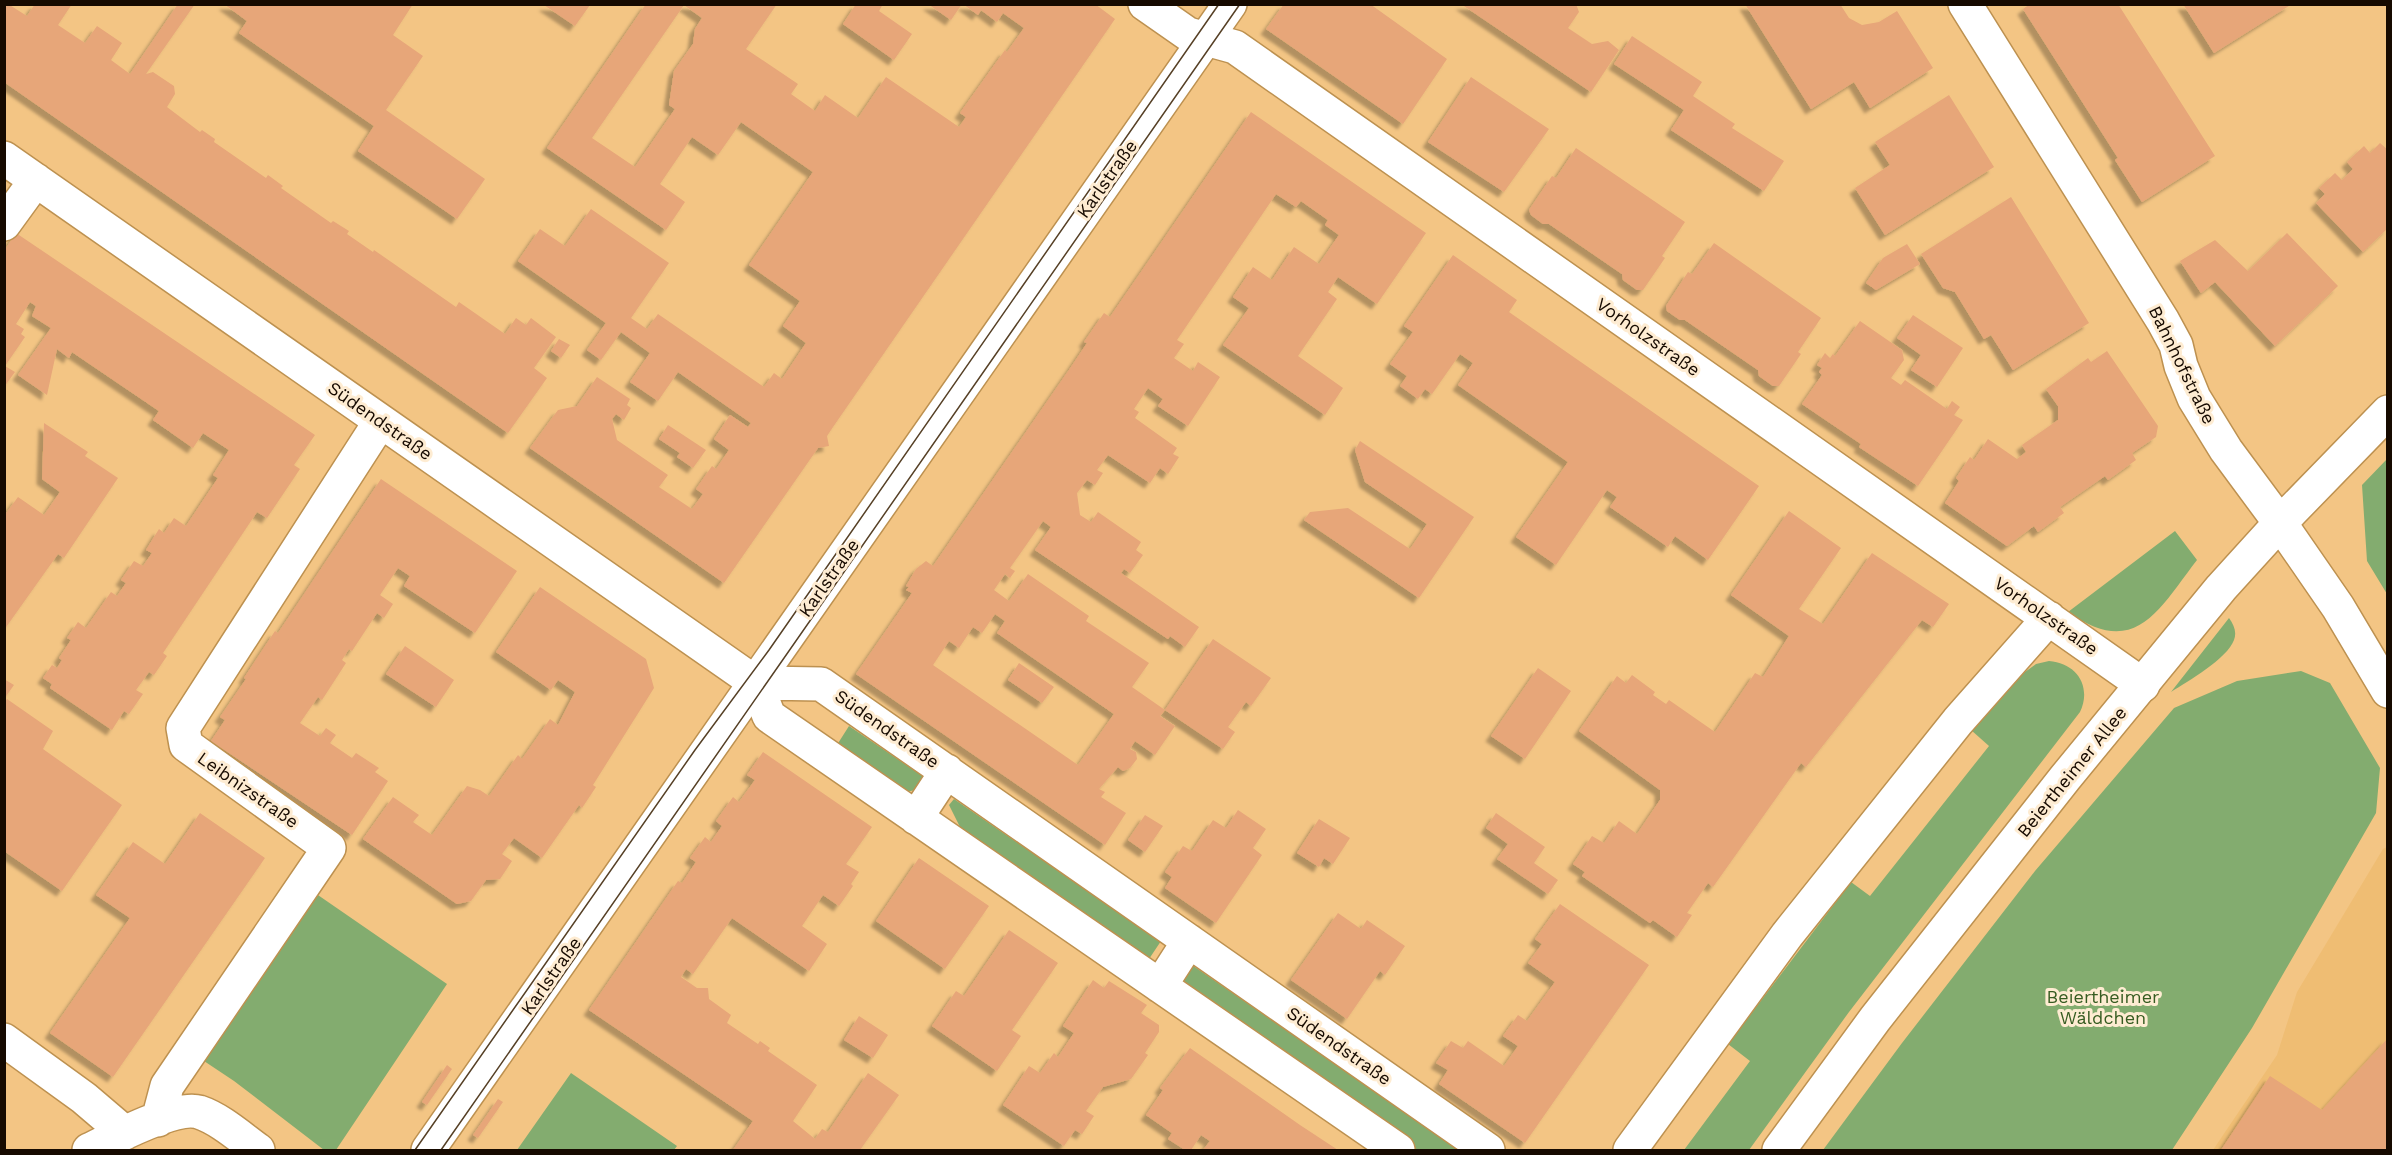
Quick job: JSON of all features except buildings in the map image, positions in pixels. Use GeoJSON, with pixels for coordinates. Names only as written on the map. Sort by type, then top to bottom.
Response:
{"type":"FeatureCollection","features":[{"type":"Feature","properties":{"kind":"street","name":"Vorholzstraße"},"geometry":{"type":"LineString","coordinates":[[1145,4],[1188,34],[1235,47],[2142,685]]}},
{"type":"Feature","properties":{"kind":"street","name":"Karlstraße"},"geometry":{"type":"LineString","coordinates":[[428,1150],[1230,4]]}},
{"type":"Feature","properties":{"kind":"street","name":"Bahnhofstraße"},"geometry":{"type":"LineString","coordinates":[[1965,4],[2163,321],[2176,345],[2181,366],[2200,407],[2236,464],[2338,607],[2388,691]]}},
{"type":"Feature","properties":{"kind":"street","name":"Südendstraße"},"geometry":{"type":"LineString","coordinates":[[4,158],[756,683],[821,684],[1488,1150]]}},
{"type":"Feature","properties":{"kind":"street"},"geometry":{"type":"LineString","coordinates":[[4,224],[36,180]]}},
{"type":"Feature","properties":{"kind":"street","name":"Beiertheimer Allee"},"geometry":{"type":"LineString","coordinates":[[1779,1150],[1875,1019],[2065,778],[2220,588],[2388,412]]}},
{"type":"Feature","properties":{"kind":"street","name":"Leibnizstraße"},"geometry":{"type":"LineString","coordinates":[[158,1120],[167,1086],[329,848],[186,745],[183,728],[380,422]]}},
{"type":"Feature","properties":{"kind":"street"},"geometry":{"type":"LineString","coordinates":[[1630,1150],[1787,935],[1958,722],[2049,618]]}},
{"type":"Feature","properties":{"kind":"street"},"geometry":{"type":"LineString","coordinates":[[756,683],[769,716],[1398,1150]]}},
{"type":"Feature","properties":{"kind":"street","name":"Südendstraße"},"geometry":{"type":"LineString","coordinates":[[916,818],[947,771]]}},
{"type":"Feature","properties":{"kind":"street"},"geometry":{"type":"LineString","coordinates":[[1160,986],[1189,941]]}},
{"type":"Feature","properties":{"kind":"street"},"geometry":{"type":"LineString","coordinates":[[4,1040],[84,1098],[125,1133]]}},
{"type":"Feature","properties":{"kind":"street"},"geometry":{"type":"LineString","coordinates":[[89,1150],[179,1112],[196,1111],[211,1117],[258,1150]]}},
{"type":"Feature","properties":{"kind":"shaded area"},"geometry":{"type":"Polygon","coordinates":[[[2387,847],[2387,1150],[2213,1150],[2277,1055],[2297,992],[2383,849],[2387,847]]]}},
{"type":"Feature","properties":{"kind":"green space"},"geometry":{"type":"Polygon","coordinates":[[[2387,459],[2387,594],[2367,561],[2362,485],[2387,459]]]}},
{"type":"Feature","properties":{"kind":"green space"},"geometry":{"type":"Polygon","coordinates":[[[2175,531],[2197,560],[2170,596],[2144,622],[2129,630],[2112,631],[2092,626],[2068,612],[2175,531]]]}},
{"type":"Feature","properties":{"kind":"green space"},"geometry":{"type":"Polygon","coordinates":[[[2229,618],[2234,626],[2235,634],[2234,640],[2224,655],[2171,692],[2229,618]]]}},
{"type":"Feature","properties":{"kind":"green space"},"geometry":{"type":"Polygon","coordinates":[[[2049,661],[2067,666],[2080,678],[2084,694],[2080,712],[1849,1012],[1749,1150],[1684,1150],[1750,1061],[1728,1044],[1851,882],[1870,896],[1989,746],[1971,730],[2025,672],[2036,664],[2049,661]]]}},
{"type":"Feature","properties":{"kind":"green space","name":"Beiertheimer Wäldchen"},"geometry":{"type":"Polygon","coordinates":[[[2301,671],[2330,683],[2380,768],[2376,813],[2252,1028],[2172,1150],[1823,1150],[1902,1043],[2035,871],[2174,708],[2237,681],[2301,671]]]}},
{"type":"Feature","properties":{"kind":"green space"},"geometry":{"type":"Polygon","coordinates":[[[849,726],[927,779],[920,789],[901,793],[835,748],[849,726]]]}},
{"type":"Feature","properties":{"kind":"green space"},"geometry":{"type":"Polygon","coordinates":[[[954,799],[1161,941],[1145,965],[968,843],[949,805],[954,799]]]}},
{"type":"Feature","properties":{"kind":"green space"},"geometry":{"type":"Polygon","coordinates":[[[315,893],[447,984],[336,1150],[324,1150],[234,1081],[201,1059],[315,893]]]}},
{"type":"Feature","properties":{"kind":"green space"},"geometry":{"type":"Polygon","coordinates":[[[1192,965],[1460,1150],[1412,1150],[1177,987],[1192,965]]]}},
{"type":"Feature","properties":{"kind":"green space"},"geometry":{"type":"Polygon","coordinates":[[[571,1073],[677,1146],[674,1150],[517,1150],[571,1073]]]}},
{"type":"Feature","properties":{"kind":"tram line"},"geometry":{"type":"LineString","coordinates":[[415,1150],[695,750],[769,650],[1219,4]]}},
{"type":"Feature","properties":{"kind":"tram line"},"geometry":{"type":"LineString","coordinates":[[441,1150],[1240,4]]}}]}
